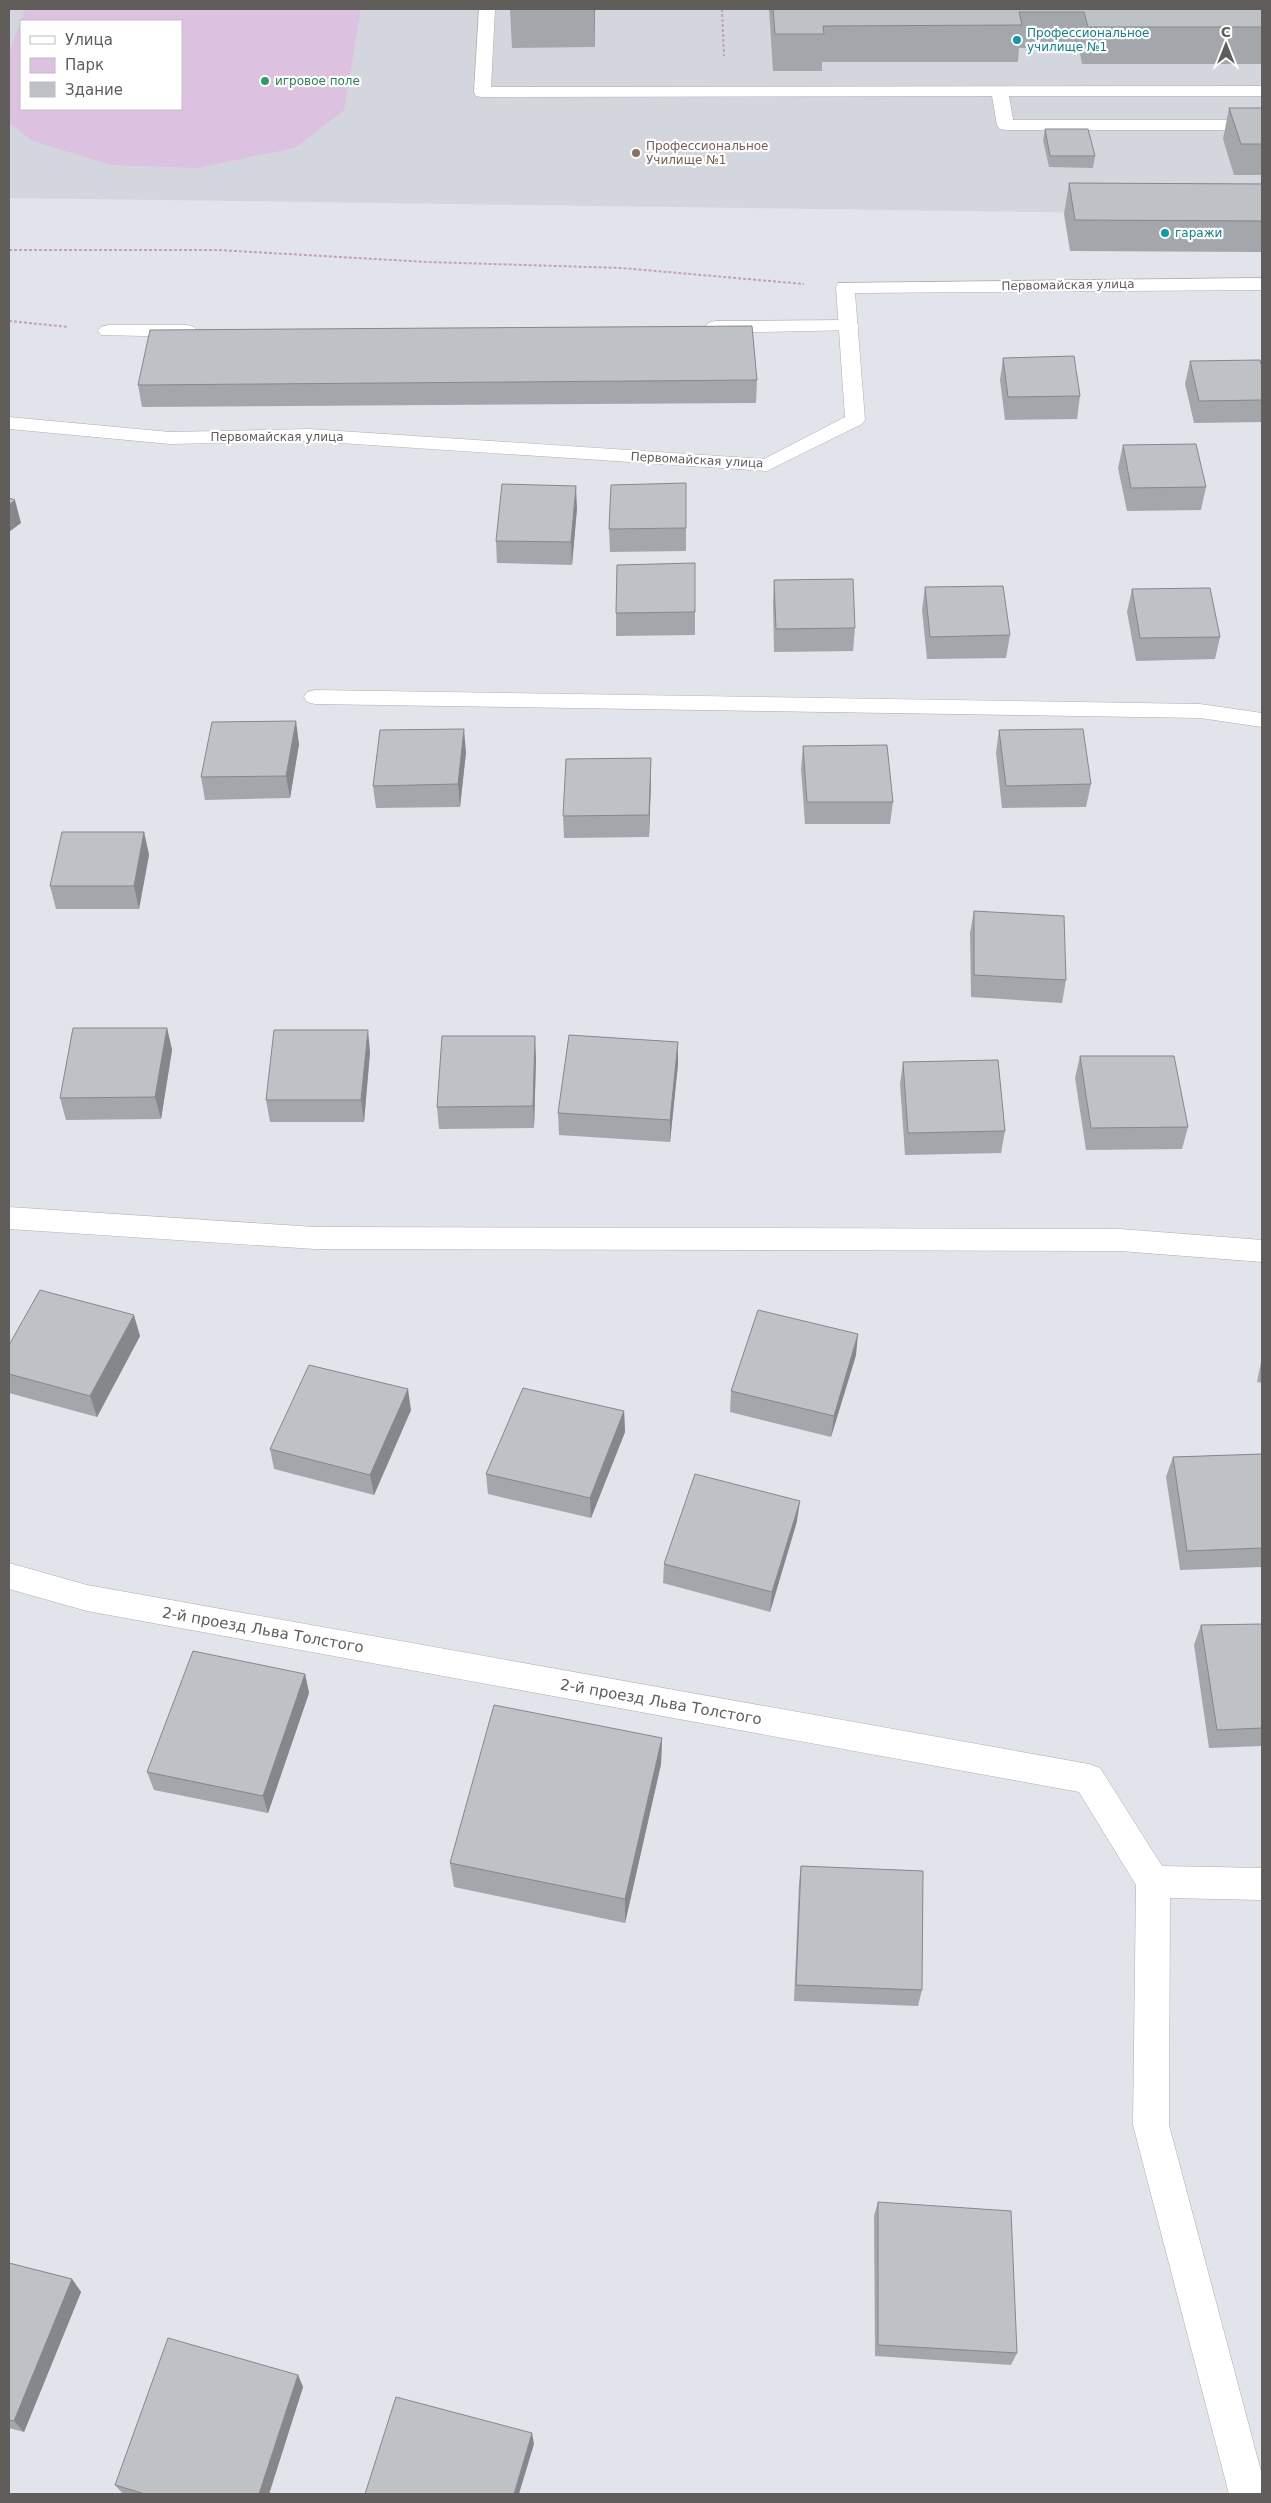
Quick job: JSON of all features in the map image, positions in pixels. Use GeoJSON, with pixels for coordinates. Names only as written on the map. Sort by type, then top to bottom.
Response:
{"type":"FeatureCollection","features":[{"type":"Feature","properties":{"kind":"street"},"geometry":{"type":"LineString","coordinates":[[487,9],[482,92],[1262,91]]}},
{"type":"Feature","properties":{"kind":"street"},"geometry":{"type":"LineString","coordinates":[[999,91],[1006,125],[1262,125]]}},
{"type":"Feature","properties":{"kind":"street","name":"Первомайская улица"},"geometry":{"type":"LineString","coordinates":[[9,423],[170,438],[309,435],[767,465],[855,420],[845,288],[1262,284]]}},
{"type":"Feature","properties":{"kind":"street"},"geometry":{"type":"LineString","coordinates":[[701,327],[849,326]]}},
{"type":"Feature","properties":{"kind":"street"},"geometry":{"type":"LineString","coordinates":[[108,331],[207,330]]}},
{"type":"Feature","properties":{"kind":"street"},"geometry":{"type":"LineString","coordinates":[[316,697],[1200,712],[1262,720]]}},
{"type":"Feature","properties":{"kind":"street"},"geometry":{"type":"LineString","coordinates":[[9,1218],[315,1238],[1120,1240],[1262,1251]]}},
{"type":"Feature","properties":{"kind":"street","name":"2-й проезд Льва Толстого"},"geometry":{"type":"LineString","coordinates":[[9,1576],[87,1598],[1089,1779],[1153,1882]]}},
{"type":"Feature","properties":{"kind":"street"},"geometry":{"type":"LineString","coordinates":[[1248,2494],[1151,2125],[1153,1882],[1262,1884]]}},
{"type":"Feature","properties":{"kind":"path"},"geometry":{"type":"LineString","coordinates":[[722,9],[725,66],[730,91]]}},
{"type":"Feature","properties":{"kind":"path"},"geometry":{"type":"LineString","coordinates":[[9,250],[218,250],[427,262],[622,268],[845,288]]}},
{"type":"Feature","properties":{"kind":"path"},"geometry":{"type":"LineString","coordinates":[[9,321],[108,331]]}},
{"type":"Feature","properties":{"kind":"shaded area","name":"Профессиональное Училище №1"},"geometry":{"type":"Polygon","coordinates":[[[9,9],[1262,9],[1262,215],[9,198],[9,9]]]}},
{"type":"Feature","properties":{"kind":"green space","name":"игровое поле"},"geometry":{"type":"Polygon","coordinates":[[[25,9],[361,9],[344,110],[295,148],[197,168],[111,165],[33,141],[9,123],[9,54],[20,23],[20,110],[182,110],[182,20],[21,20],[25,9]]]}},
{"type":"Feature","properties":{"kind":"building"},"geometry":{"type":"Polygon","coordinates":[[[773,9],[1262,9],[1262,27],[1088,27],[1084,12],[1019,12],[1022,25],[823,26],[824,34],[775,34],[773,9]]]}},
{"type":"Feature","properties":{"kind":"building"},"geometry":{"type":"Polygon","coordinates":[[[1229,108],[1262,108],[1262,144],[1241,144],[1229,108]]]}},
{"type":"Feature","properties":{"kind":"building"},"geometry":{"type":"Polygon","coordinates":[[[1045,129],[1088,129],[1095,156],[1050,156],[1045,129]]]}},
{"type":"Feature","properties":{"kind":"building"},"geometry":{"type":"Polygon","coordinates":[[[1069,183],[1262,184],[1262,221],[1075,220],[1069,183]]]}},
{"type":"Feature","properties":{"kind":"building"},"geometry":{"type":"Polygon","coordinates":[[[752,326],[757,380],[138,385],[150,330],[752,326]]]}},
{"type":"Feature","properties":{"kind":"building"},"geometry":{"type":"Polygon","coordinates":[[[1074,356],[1080,396],[1008,397],[1003,358],[1074,356]]]}},
{"type":"Feature","properties":{"kind":"building"},"geometry":{"type":"Polygon","coordinates":[[[1260,360],[1262,368],[1262,400],[1199,401],[1190,361],[1260,360]]]}},
{"type":"Feature","properties":{"kind":"building"},"geometry":{"type":"Polygon","coordinates":[[[1196,444],[1206,487],[1131,488],[1123,445],[1196,444]]]}},
{"type":"Feature","properties":{"kind":"building"},"geometry":{"type":"Polygon","coordinates":[[[686,483],[686,528],[609,529],[611,485],[686,483]]]}},
{"type":"Feature","properties":{"kind":"building"},"geometry":{"type":"Polygon","coordinates":[[[502,484],[576,486],[571,542],[496,541],[502,484]]]}},
{"type":"Feature","properties":{"kind":"building"},"geometry":{"type":"Polygon","coordinates":[[[9,498],[15,500],[9,505],[9,498]]]}},
{"type":"Feature","properties":{"kind":"building"},"geometry":{"type":"Polygon","coordinates":[[[695,563],[695,612],[616,613],[617,565],[695,563]]]}},
{"type":"Feature","properties":{"kind":"building"},"geometry":{"type":"Polygon","coordinates":[[[853,579],[855,628],[776,629],[774,580],[853,579]]]}},
{"type":"Feature","properties":{"kind":"building"},"geometry":{"type":"Polygon","coordinates":[[[1003,586],[1010,635],[930,637],[925,587],[1003,586]]]}},
{"type":"Feature","properties":{"kind":"building"},"geometry":{"type":"Polygon","coordinates":[[[1210,588],[1220,637],[1140,638],[1132,589],[1210,588]]]}},
{"type":"Feature","properties":{"kind":"building"},"geometry":{"type":"Polygon","coordinates":[[[296,721],[286,776],[201,777],[212,722],[296,721]]]}},
{"type":"Feature","properties":{"kind":"building"},"geometry":{"type":"Polygon","coordinates":[[[464,729],[458,784],[373,786],[380,730],[464,729]]]}},
{"type":"Feature","properties":{"kind":"building"},"geometry":{"type":"Polygon","coordinates":[[[1083,729],[1091,784],[1006,786],[999,730],[1083,729]]]}},
{"type":"Feature","properties":{"kind":"building"},"geometry":{"type":"Polygon","coordinates":[[[887,745],[893,802],[807,802],[803,746],[887,745]]]}},
{"type":"Feature","properties":{"kind":"building"},"geometry":{"type":"Polygon","coordinates":[[[651,758],[649,815],[563,816],[566,759],[651,758]]]}},
{"type":"Feature","properties":{"kind":"building"},"geometry":{"type":"Polygon","coordinates":[[[62,832],[144,832],[134,886],[50,886],[62,832]]]}},
{"type":"Feature","properties":{"kind":"building"},"geometry":{"type":"Polygon","coordinates":[[[974,911],[1064,916],[1066,980],[974,975],[974,911]]]}},
{"type":"Feature","properties":{"kind":"building"},"geometry":{"type":"Polygon","coordinates":[[[73,1028],[167,1028],[155,1097],[60,1098],[73,1028]]]}},
{"type":"Feature","properties":{"kind":"building"},"geometry":{"type":"Polygon","coordinates":[[[274,1030],[368,1030],[361,1100],[266,1100],[274,1030]]]}},
{"type":"Feature","properties":{"kind":"building"},"geometry":{"type":"Polygon","coordinates":[[[569,1035],[678,1042],[670,1120],[558,1113],[569,1035]]]}},
{"type":"Feature","properties":{"kind":"building"},"geometry":{"type":"Polygon","coordinates":[[[442,1036],[535,1036],[533,1106],[437,1107],[442,1036]]]}},
{"type":"Feature","properties":{"kind":"building"},"geometry":{"type":"Polygon","coordinates":[[[1080,1056],[1174,1056],[1188,1127],[1091,1128],[1080,1056]]]}},
{"type":"Feature","properties":{"kind":"building"},"geometry":{"type":"Polygon","coordinates":[[[998,1060],[1005,1131],[908,1133],[903,1062],[998,1060]]]}},
{"type":"Feature","properties":{"kind":"building"},"geometry":{"type":"Polygon","coordinates":[[[40,1290],[134,1315],[90,1396],[9,1374],[9,1345],[40,1290]]]}},
{"type":"Feature","properties":{"kind":"building"},"geometry":{"type":"Polygon","coordinates":[[[758,1310],[858,1334],[834,1416],[731,1391],[758,1310]]]}},
{"type":"Feature","properties":{"kind":"building"},"geometry":{"type":"Polygon","coordinates":[[[309,1365],[408,1389],[370,1475],[270,1449],[309,1365]]]}},
{"type":"Feature","properties":{"kind":"building"},"geometry":{"type":"Polygon","coordinates":[[[523,1388],[624,1411],[590,1498],[486,1474],[523,1388]]]}},
{"type":"Feature","properties":{"kind":"building"},"geometry":{"type":"Polygon","coordinates":[[[1262,1454],[1262,1548],[1187,1551],[1173,1457],[1262,1454]]]}},
{"type":"Feature","properties":{"kind":"building"},"geometry":{"type":"Polygon","coordinates":[[[695,1474],[800,1501],[772,1592],[664,1564],[695,1474]]]}},
{"type":"Feature","properties":{"kind":"building"},"geometry":{"type":"Polygon","coordinates":[[[1262,1624],[1262,1728],[1217,1730],[1201,1625],[1262,1624]]]}},
{"type":"Feature","properties":{"kind":"building"},"geometry":{"type":"Polygon","coordinates":[[[193,1651],[305,1674],[263,1796],[147,1772],[193,1651]]]}},
{"type":"Feature","properties":{"kind":"building"},"geometry":{"type":"Polygon","coordinates":[[[494,1705],[662,1738],[625,1899],[450,1863],[494,1705]]]}},
{"type":"Feature","properties":{"kind":"building"},"geometry":{"type":"Polygon","coordinates":[[[801,1866],[923,1871],[922,1990],[796,1985],[801,1866]]]}},
{"type":"Feature","properties":{"kind":"building"},"geometry":{"type":"Polygon","coordinates":[[[878,2202],[1011,2211],[1017,2353],[878,2345],[878,2202]]]}},
{"type":"Feature","properties":{"kind":"building"},"geometry":{"type":"Polygon","coordinates":[[[9,2263],[72,2279],[14,2421],[9,2420],[9,2263]]]}},
{"type":"Feature","properties":{"kind":"building"},"geometry":{"type":"Polygon","coordinates":[[[168,2338],[298,2375],[259,2494],[145,2494],[115,2485],[168,2338]]]}},
{"type":"Feature","properties":{"kind":"building"},"geometry":{"type":"Polygon","coordinates":[[[396,2397],[532,2433],[514,2494],[365,2494],[396,2397]]]}},
{"type":"Feature","properties":{"kind":"place","name":"Профессиональное училище №1"},"geometry":{"type":"Point","coordinates":[1017,40]}},
{"type":"Feature","properties":{"kind":"place","name":"игровое поле"},"geometry":{"type":"Point","coordinates":[265,81]}},
{"type":"Feature","properties":{"kind":"place","name":"Профессиональное Училище №1"},"geometry":{"type":"Point","coordinates":[636,153]}},
{"type":"Feature","properties":{"kind":"place","name":"гаражи"},"geometry":{"type":"Point","coordinates":[1165,233]}}]}
